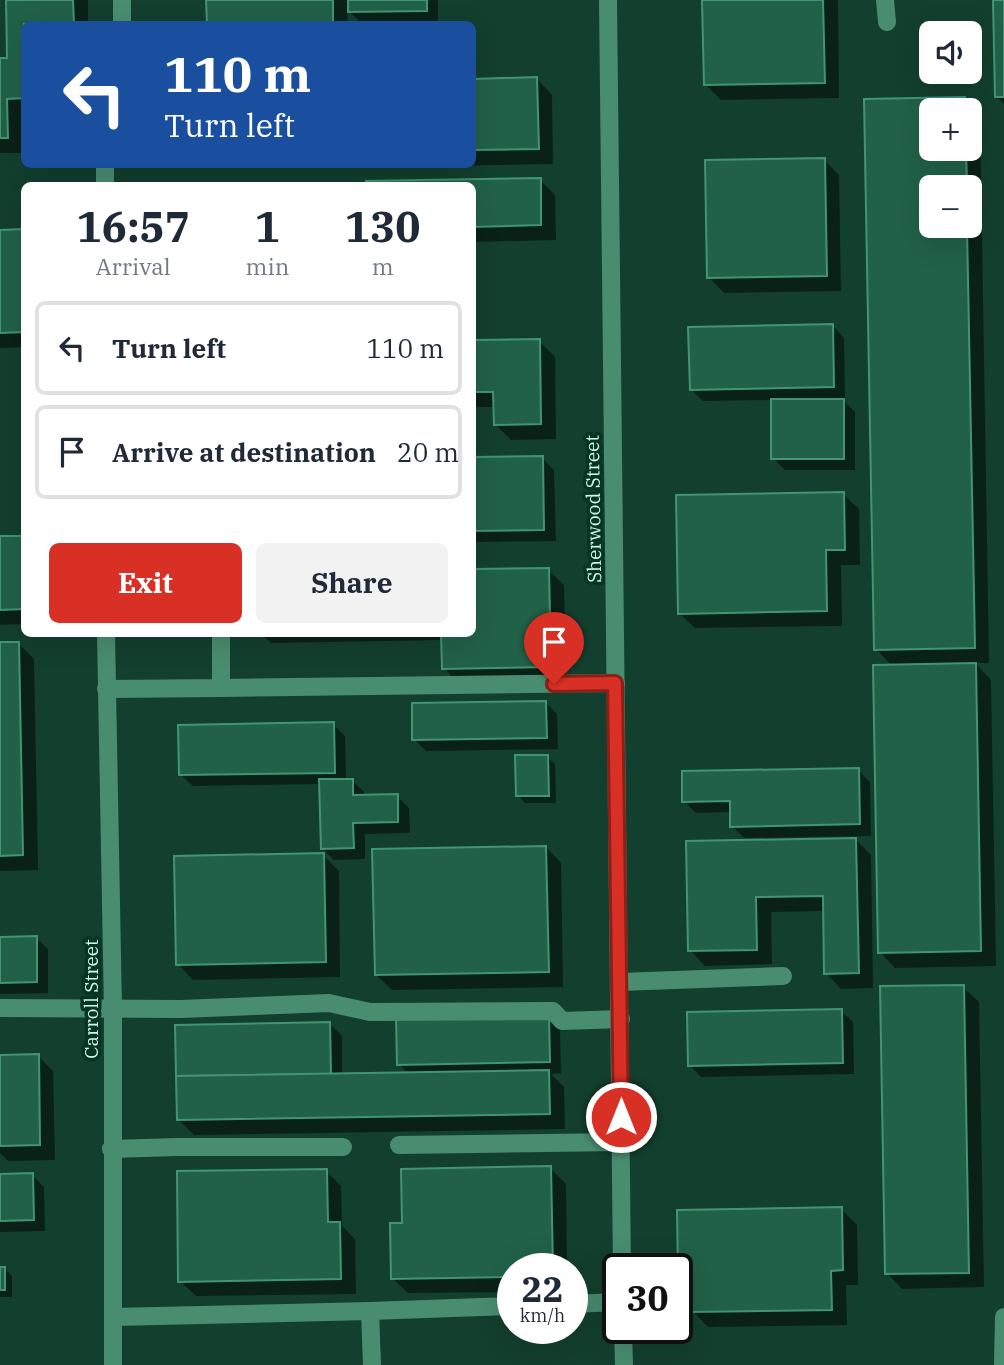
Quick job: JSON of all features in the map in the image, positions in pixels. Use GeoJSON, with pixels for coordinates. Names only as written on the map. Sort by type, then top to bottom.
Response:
{"type":"FeatureCollection","features":[{"type":"Feature","properties":{"kind":"street"},"geometry":{"type":"LineString","coordinates":[[122,0],[122,21]]}},
{"type":"Feature","properties":{"kind":"street","name":"Sherwood Street"},"geometry":{"type":"LineString","coordinates":[[608,0],[622,1253]]}},
{"type":"Feature","properties":{"kind":"street"},"geometry":{"type":"LineString","coordinates":[[885,0],[887,22]]}},
{"type":"Feature","properties":{"kind":"street","name":"Carroll Street"},"geometry":{"type":"LineString","coordinates":[[106,637],[113,1010],[113,1365]]}},
{"type":"Feature","properties":{"kind":"street"},"geometry":{"type":"LineString","coordinates":[[221,637],[221,688]]}},
{"type":"Feature","properties":{"kind":"street"},"geometry":{"type":"LineString","coordinates":[[106,689],[615,683]]}},
{"type":"Feature","properties":{"kind":"street"},"geometry":{"type":"LineString","coordinates":[[620,982],[783,976]]}},
{"type":"Feature","properties":{"kind":"street"},"geometry":{"type":"LineString","coordinates":[[0,1008],[113,1010],[329,1003],[370,1012],[553,1011],[562,1021],[621,1019]]}},
{"type":"Feature","properties":{"kind":"street"},"geometry":{"type":"LineString","coordinates":[[399,1145],[621,1142]]}},
{"type":"Feature","properties":{"kind":"street"},"geometry":{"type":"LineString","coordinates":[[111,1149],[343,1147]]}},
{"type":"Feature","properties":{"kind":"street"},"geometry":{"type":"LineString","coordinates":[[113,1317],[497,1307]]}},
{"type":"Feature","properties":{"kind":"street"},"geometry":{"type":"LineString","coordinates":[[370,1311],[372,1365]]}},
{"type":"Feature","properties":{"kind":"street"},"geometry":{"type":"LineString","coordinates":[[1003,1365],[1004,1319]]}},
{"type":"Feature","properties":{"kind":"street"},"geometry":{"type":"LineString","coordinates":[[623,1344],[624,1365]]}},
{"type":"Feature","properties":{"kind":"building"},"geometry":{"type":"Polygon","coordinates":[[[6,0],[73,0],[74,21],[21,21],[21,98],[7,99],[8,138],[0,138],[0,58],[7,58],[6,0]]]}},
{"type":"Feature","properties":{"kind":"building"},"geometry":{"type":"Polygon","coordinates":[[[206,0],[333,0],[333,21],[207,21],[206,0]]]}},
{"type":"Feature","properties":{"kind":"building"},"geometry":{"type":"Polygon","coordinates":[[[348,0],[427,0],[427,11],[348,12],[348,0]]]}},
{"type":"Feature","properties":{"kind":"building"},"geometry":{"type":"Polygon","coordinates":[[[702,0],[823,0],[825,83],[704,85],[702,0]]]}},
{"type":"Feature","properties":{"kind":"building"},"geometry":{"type":"Polygon","coordinates":[[[993,0],[1004,0],[1004,97],[995,97],[993,0]]]}},
{"type":"Feature","properties":{"kind":"building"},"geometry":{"type":"Polygon","coordinates":[[[537,77],[539,149],[476,150],[476,79],[537,77]]]}},
{"type":"Feature","properties":{"kind":"building"},"geometry":{"type":"Polygon","coordinates":[[[965,97],[919,98],[919,161],[966,161],[967,175],[919,175],[919,238],[967,238],[975,648],[874,650],[864,99],[965,97]]]}},
{"type":"Feature","properties":{"kind":"building"},"geometry":{"type":"Polygon","coordinates":[[[825,158],[827,276],[707,278],[705,160],[825,158]]]}},
{"type":"Feature","properties":{"kind":"building"},"geometry":{"type":"Polygon","coordinates":[[[541,178],[541,225],[476,227],[476,182],[366,181],[541,178]]]}},
{"type":"Feature","properties":{"kind":"building"},"geometry":{"type":"Polygon","coordinates":[[[21,229],[21,332],[0,333],[0,230],[21,229]]]}},
{"type":"Feature","properties":{"kind":"building"},"geometry":{"type":"Polygon","coordinates":[[[833,324],[834,387],[690,390],[688,327],[833,324]]]}},
{"type":"Feature","properties":{"kind":"building"},"geometry":{"type":"Polygon","coordinates":[[[540,339],[541,424],[494,425],[493,392],[476,392],[476,340],[540,339]]]}},
{"type":"Feature","properties":{"kind":"building"},"geometry":{"type":"Polygon","coordinates":[[[771,399],[844,399],[844,459],[771,459],[771,399]]]}},
{"type":"Feature","properties":{"kind":"building"},"geometry":{"type":"Polygon","coordinates":[[[543,456],[544,530],[476,531],[476,457],[543,456]]]}},
{"type":"Feature","properties":{"kind":"building"},"geometry":{"type":"Polygon","coordinates":[[[844,492],[845,550],[826,550],[827,611],[678,614],[676,495],[844,492]]]}},
{"type":"Feature","properties":{"kind":"building"},"geometry":{"type":"Polygon","coordinates":[[[0,536],[21,536],[21,609],[0,610],[0,536]]]}},
{"type":"Feature","properties":{"kind":"building"},"geometry":{"type":"Polygon","coordinates":[[[549,568],[551,667],[442,669],[441,637],[476,637],[476,569],[549,568]]]}},
{"type":"Feature","properties":{"kind":"building"},"geometry":{"type":"Polygon","coordinates":[[[0,642],[19,642],[23,855],[0,856],[0,642]]]}},
{"type":"Feature","properties":{"kind":"building"},"geometry":{"type":"Polygon","coordinates":[[[976,663],[981,951],[878,953],[873,665],[976,663]]]}},
{"type":"Feature","properties":{"kind":"building"},"geometry":{"type":"Polygon","coordinates":[[[546,701],[547,738],[412,740],[412,703],[546,701]]]}},
{"type":"Feature","properties":{"kind":"building"},"geometry":{"type":"Polygon","coordinates":[[[334,722],[335,773],[179,775],[178,725],[334,722]]]}},
{"type":"Feature","properties":{"kind":"building"},"geometry":{"type":"Polygon","coordinates":[[[515,755],[548,755],[549,796],[516,796],[515,755]]]}},
{"type":"Feature","properties":{"kind":"building"},"geometry":{"type":"Polygon","coordinates":[[[859,768],[860,824],[730,827],[730,801],[682,802],[682,771],[859,768]]]}},
{"type":"Feature","properties":{"kind":"building"},"geometry":{"type":"Polygon","coordinates":[[[319,779],[353,779],[353,795],[398,794],[398,822],[353,823],[354,848],[321,849],[319,779]]]}},
{"type":"Feature","properties":{"kind":"building"},"geometry":{"type":"Polygon","coordinates":[[[856,838],[859,973],[824,974],[823,896],[756,897],[757,950],[688,951],[686,841],[856,838]]]}},
{"type":"Feature","properties":{"kind":"building"},"geometry":{"type":"Polygon","coordinates":[[[546,846],[549,972],[375,975],[372,849],[546,846]]]}},
{"type":"Feature","properties":{"kind":"building"},"geometry":{"type":"Polygon","coordinates":[[[324,853],[326,962],[176,965],[174,856],[324,853]]]}},
{"type":"Feature","properties":{"kind":"building"},"geometry":{"type":"Polygon","coordinates":[[[37,936],[37,982],[0,983],[0,937],[37,936]]]}},
{"type":"Feature","properties":{"kind":"building"},"geometry":{"type":"Polygon","coordinates":[[[964,985],[969,1273],[885,1274],[880,986],[964,985]]]}},
{"type":"Feature","properties":{"kind":"building"},"geometry":{"type":"Polygon","coordinates":[[[842,1009],[843,1063],[688,1066],[687,1012],[842,1009]]]}},
{"type":"Feature","properties":{"kind":"building"},"geometry":{"type":"Polygon","coordinates":[[[549,1015],[550,1062],[397,1065],[396,1017],[549,1015]]]}},
{"type":"Feature","properties":{"kind":"building"},"geometry":{"type":"Polygon","coordinates":[[[330,1022],[331,1074],[176,1076],[175,1025],[330,1022]]]}},
{"type":"Feature","properties":{"kind":"building"},"geometry":{"type":"Polygon","coordinates":[[[39,1054],[40,1145],[0,1146],[0,1055],[39,1054]]]}},
{"type":"Feature","properties":{"kind":"building"},"geometry":{"type":"Polygon","coordinates":[[[549,1070],[550,1114],[177,1120],[176,1076],[549,1070]]]}},
{"type":"Feature","properties":{"kind":"building"},"geometry":{"type":"Polygon","coordinates":[[[551,1166],[553,1253],[497,1253],[497,1277],[391,1279],[390,1223],[402,1223],[401,1169],[551,1166]]]}},
{"type":"Feature","properties":{"kind":"building"},"geometry":{"type":"Polygon","coordinates":[[[327,1169],[328,1222],[340,1222],[341,1279],[178,1282],[177,1171],[327,1169]]]}},
{"type":"Feature","properties":{"kind":"building"},"geometry":{"type":"Polygon","coordinates":[[[33,1173],[34,1220],[0,1221],[0,1174],[33,1173]]]}},
{"type":"Feature","properties":{"kind":"building"},"geometry":{"type":"Polygon","coordinates":[[[842,1207],[843,1270],[831,1271],[832,1310],[693,1312],[693,1253],[678,1253],[677,1210],[842,1207]]]}},
{"type":"Feature","properties":{"kind":"building"},"geometry":{"type":"Polygon","coordinates":[[[0,1267],[5,1267],[5,1290],[0,1290],[0,1267]]]}},
{"type":"Feature","properties":{"kind":"route"},"geometry":{"type":"LineString","coordinates":[[554,684],[615,683],[621,1117]]}}]}
